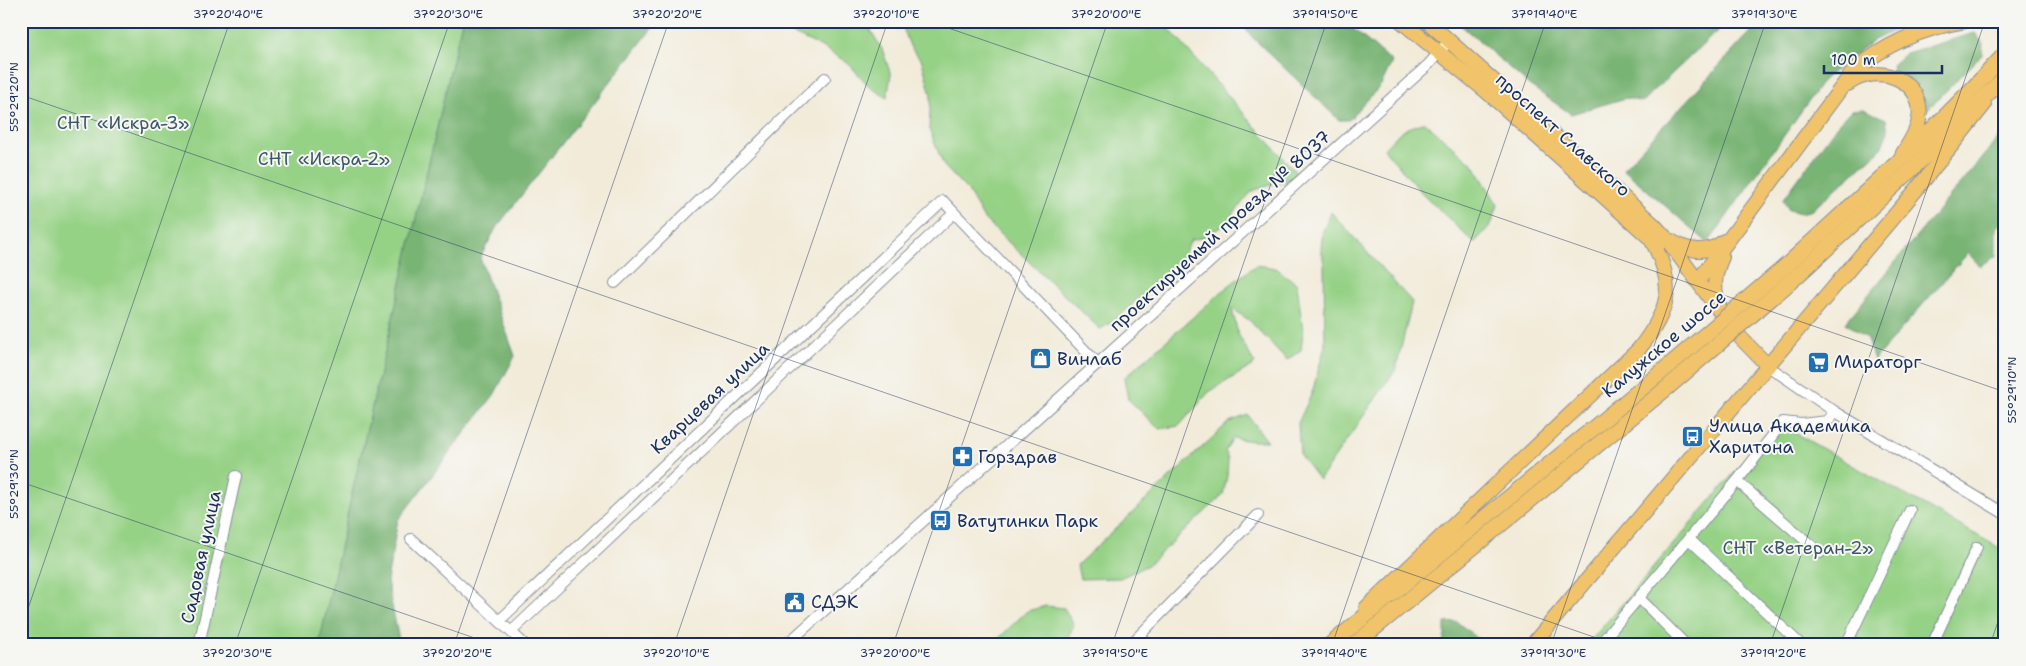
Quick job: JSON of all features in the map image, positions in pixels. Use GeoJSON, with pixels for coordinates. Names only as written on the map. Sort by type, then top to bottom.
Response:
{"type":"FeatureCollection","features":[{"type":"Feature","properties":{"kind":"highway","name":"Калужское шоссе"},"geometry":{"type":"LineString","coordinates":[[1329,645],[1658,375],[1786,265],[1899,161],[1970,92],[2005,54]]}},
{"type":"Feature","properties":{"kind":"highway","name":"Калужское шоссе"},"geometry":{"type":"LineString","coordinates":[[1354,645],[1668,387],[1797,276],[1911,170],[2005,77]]}},
{"type":"Feature","properties":{"kind":"main road","name":"проспект Славского"},"geometry":{"type":"LineString","coordinates":[[1401,21],[1440,52],[1698,280]]}},
{"type":"Feature","properties":{"kind":"main road","name":"проспект Славского"},"geometry":{"type":"LineString","coordinates":[[1427,21],[1666,238],[1746,345],[1768,366]]}},
{"type":"Feature","properties":{"kind":"main road"},"geometry":{"type":"LineString","coordinates":[[1698,280],[1853,72],[1868,58],[1901,40],[1926,29],[1965,21]]}},
{"type":"Feature","properties":{"kind":"main road"},"geometry":{"type":"LineString","coordinates":[[1843,87],[1863,75],[1880,73],[1898,78],[1912,88],[1918,103],[1919,120],[1899,161]]}},
{"type":"Feature","properties":{"kind":"main road","name":"Калужское шоссе"},"geometry":{"type":"LineString","coordinates":[[1532,645],[1952,147],[2005,77]]}},
{"type":"Feature","properties":{"kind":"main road"},"geometry":{"type":"LineString","coordinates":[[1666,238],[1678,245],[1699,251],[1719,246],[1734,233]]}},
{"type":"Feature","properties":{"kind":"main road"},"geometry":{"type":"LineString","coordinates":[[1723,316],[1714,283],[1716,270],[1734,233]]}},
{"type":"Feature","properties":{"kind":"main road"},"geometry":{"type":"LineString","coordinates":[[1329,645],[1409,565],[1512,471],[1632,356],[1652,332],[1665,300],[1667,284],[1662,260],[1651,239]]}},
{"type":"Feature","properties":{"kind":"street","name":"проектируемый проезд № 8037"},"geometry":{"type":"LineString","coordinates":[[786,645],[1428,66],[1450,40]]}},
{"type":"Feature","properties":{"kind":"street"},"geometry":{"type":"LineString","coordinates":[[615,283],[825,78]]}},
{"type":"Feature","properties":{"kind":"street","name":"Кварцевая улица"},"geometry":{"type":"LineString","coordinates":[[500,620],[943,201],[954,213],[512,631]]}},
{"type":"Feature","properties":{"kind":"street"},"geometry":{"type":"LineString","coordinates":[[954,213],[1098,364]]}},
{"type":"Feature","properties":{"kind":"street"},"geometry":{"type":"LineString","coordinates":[[1768,366],[1834,412],[2005,514]]}},
{"type":"Feature","properties":{"kind":"street"},"geometry":{"type":"LineString","coordinates":[[1599,645],[1737,481],[1783,422],[1801,424],[1828,421],[1834,412]]}},
{"type":"Feature","properties":{"kind":"street","name":"Садовая улица"},"geometry":{"type":"LineString","coordinates":[[198,645],[236,476]]}},
{"type":"Feature","properties":{"kind":"street"},"geometry":{"type":"LineString","coordinates":[[1737,481],[1820,553]]}},
{"type":"Feature","properties":{"kind":"street"},"geometry":{"type":"LineString","coordinates":[[1846,645],[1910,510]]}},
{"type":"Feature","properties":{"kind":"street"},"geometry":{"type":"LineString","coordinates":[[1130,645],[1258,515]]}},
{"type":"Feature","properties":{"kind":"street"},"geometry":{"type":"LineString","coordinates":[[411,539],[525,645]]}},
{"type":"Feature","properties":{"kind":"street"},"geometry":{"type":"LineString","coordinates":[[1689,539],[1801,645]]}},
{"type":"Feature","properties":{"kind":"street"},"geometry":{"type":"LineString","coordinates":[[1932,645],[1977,548]]}},
{"type":"Feature","properties":{"kind":"street"},"geometry":{"type":"LineString","coordinates":[[1639,598],[1686,645]]}},
{"type":"Feature","properties":{"kind":"green space"},"geometry":{"type":"Polygon","coordinates":[[[21,21],[462,21],[353,489],[319,645],[21,645],[21,21]]]}},
{"type":"Feature","properties":{"kind":"green space"},"geometry":{"type":"Polygon","coordinates":[[[462,21],[658,21],[496,228],[480,258],[515,356],[494,395],[398,520],[387,581],[400,645],[319,645],[353,489],[462,21]]]}},
{"type":"Feature","properties":{"kind":"green space"},"geometry":{"type":"Polygon","coordinates":[[[771,21],[874,21],[871,31],[882,49],[891,75],[887,98],[870,87],[848,63],[822,47],[774,25],[771,21]]]}},
{"type":"Feature","properties":{"kind":"green space"},"geometry":{"type":"Polygon","coordinates":[[[905,21],[1162,21],[1299,176],[1252,191],[1224,225],[1204,237],[1191,240],[1181,260],[1113,322],[1100,329],[984,219],[968,191],[944,166],[929,129],[931,95],[922,61],[911,48],[904,31],[905,21]]]}},
{"type":"Feature","properties":{"kind":"green space"},"geometry":{"type":"Polygon","coordinates":[[[1239,21],[1344,21],[1392,62],[1381,85],[1349,120],[1339,120],[1253,38],[1239,21]]]}},
{"type":"Feature","properties":{"kind":"green space"},"geometry":{"type":"Polygon","coordinates":[[[1456,21],[1728,21],[1642,102],[1626,98],[1571,114],[1529,85],[1456,21]]]}},
{"type":"Feature","properties":{"kind":"green space"},"geometry":{"type":"Polygon","coordinates":[[[1761,21],[1914,21],[1874,40],[1824,79],[1708,243],[1623,169],[1761,21]]]}},
{"type":"Feature","properties":{"kind":"green space"},"geometry":{"type":"Polygon","coordinates":[[[1975,33],[1983,43],[1982,55],[1927,110],[1920,90],[1912,81],[1893,71],[1892,65],[1906,53],[1975,33]]]}},
{"type":"Feature","properties":{"kind":"green space"},"geometry":{"type":"Polygon","coordinates":[[[1863,109],[1886,119],[1888,131],[1881,149],[1812,210],[1801,213],[1789,210],[1783,200],[1837,125],[1851,110],[1863,109]]]}},
{"type":"Feature","properties":{"kind":"green space"},"geometry":{"type":"Polygon","coordinates":[[[1424,122],[1473,164],[1498,205],[1491,225],[1474,243],[1422,193],[1384,149],[1401,131],[1424,122]]]}},
{"type":"Feature","properties":{"kind":"green space"},"geometry":{"type":"Polygon","coordinates":[[[2005,130],[2005,221],[1996,228],[1996,256],[1980,266],[1968,253],[1874,360],[1866,337],[1845,323],[2005,130]]]}},
{"type":"Feature","properties":{"kind":"green space"},"geometry":{"type":"Polygon","coordinates":[[[1331,212],[1412,302],[1396,369],[1319,480],[1300,455],[1298,423],[1312,393],[1325,346],[1324,263],[1321,248],[1323,231],[1331,212]]]}},
{"type":"Feature","properties":{"kind":"green space"},"geometry":{"type":"Polygon","coordinates":[[[1256,265],[1276,268],[1297,284],[1303,332],[1301,350],[1287,360],[1249,320],[1232,309],[1238,334],[1255,364],[1209,392],[1179,426],[1159,429],[1128,399],[1124,378],[1226,288],[1256,265]]]}},
{"type":"Feature","properties":{"kind":"green space"},"geometry":{"type":"Polygon","coordinates":[[[1248,415],[1267,441],[1233,438],[1225,451],[1228,459],[1223,495],[1148,565],[1120,578],[1080,579],[1077,565],[1229,422],[1248,415]]]}},
{"type":"Feature","properties":{"kind":"green space","name":"СНТ «Ветеран-2»"},"geometry":{"type":"Polygon","coordinates":[[[1777,423],[2005,551],[2005,645],[1587,645],[1777,423]]]}},
{"type":"Feature","properties":{"kind":"green space"},"geometry":{"type":"Polygon","coordinates":[[[1046,606],[1064,608],[1074,625],[1064,645],[992,645],[1027,611],[1046,606]]]}},
{"type":"Feature","properties":{"kind":"green space"},"geometry":{"type":"Polygon","coordinates":[[[1457,622],[1477,638],[1479,645],[1442,645],[1445,635],[1445,623],[1457,622]]]}},
{"type":"Feature","properties":{"kind":"place","name":"Винлаб"},"geometry":{"type":"Point","coordinates":[1041,359]}},
{"type":"Feature","properties":{"kind":"place","name":"Мираторг"},"geometry":{"type":"Point","coordinates":[1818,362]}},
{"type":"Feature","properties":{"kind":"place","name":"Улица Академика Харитона"},"geometry":{"type":"Point","coordinates":[1693,436]}},
{"type":"Feature","properties":{"kind":"place","name":"Горздрав"},"geometry":{"type":"Point","coordinates":[962,457]}},
{"type":"Feature","properties":{"kind":"place","name":"Ватутинки Парк"},"geometry":{"type":"Point","coordinates":[941,521]}},
{"type":"Feature","properties":{"kind":"place","name":"СДЭК"},"geometry":{"type":"Point","coordinates":[795,602]}},
{"type":"Feature","properties":{"kind":"park label","name":"СНТ «Искра-3»"},"geometry":{"type":"Point","coordinates":[123,123]}},
{"type":"Feature","properties":{"kind":"park label","name":"СНТ «Искра-2»"},"geometry":{"type":"Point","coordinates":[324,159]}}]}
